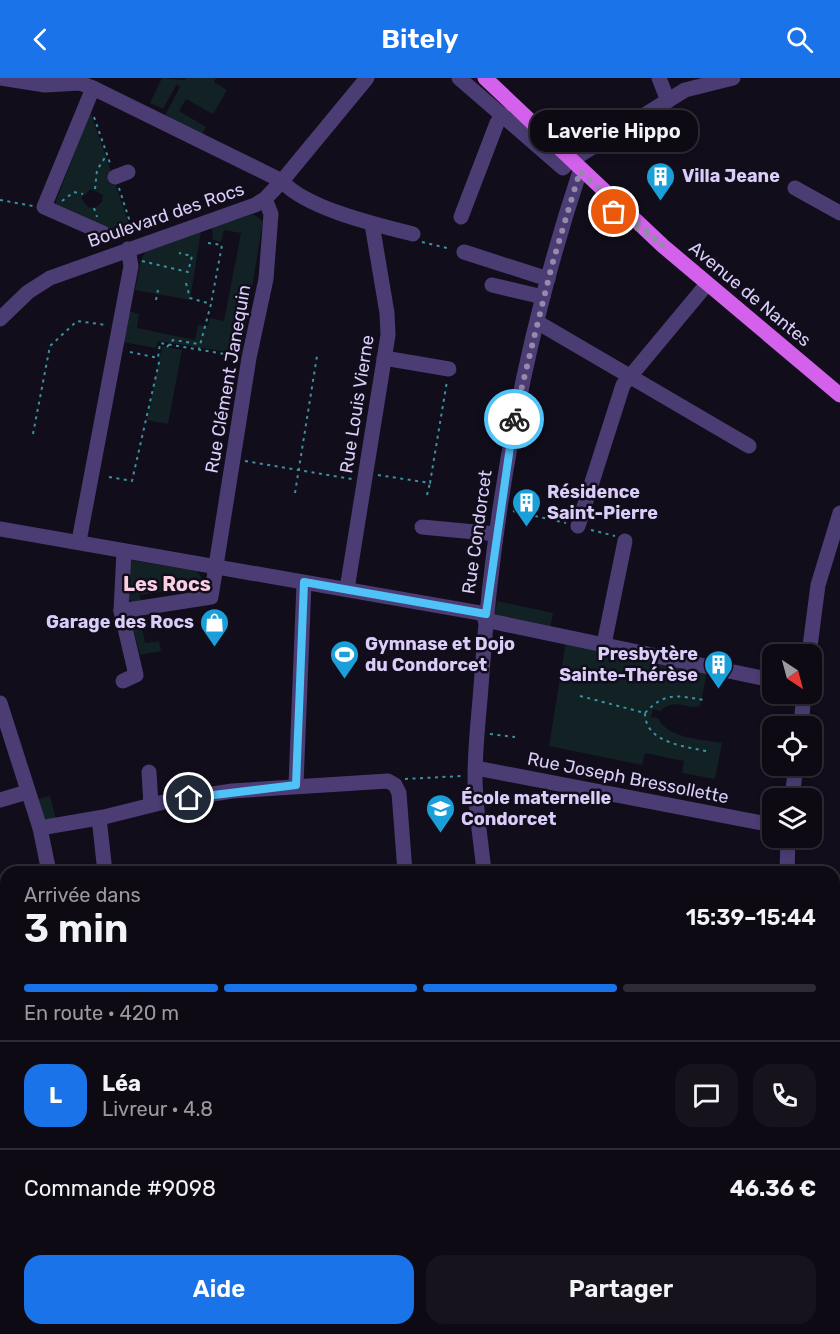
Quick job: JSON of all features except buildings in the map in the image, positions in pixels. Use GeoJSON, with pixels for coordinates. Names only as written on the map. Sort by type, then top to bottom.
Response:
{"type":"FeatureCollection","features":[{"type":"Feature","properties":{"kind":"main road","name":"Avenue de Nantes"},"geometry":{"type":"LineString","coordinates":[[484,78],[555,145],[573,170],[840,395]]}},
{"type":"Feature","properties":{"kind":"street"},"geometry":{"type":"LineString","coordinates":[[0,78],[45,85],[80,83],[90,93],[282,181],[291,192],[372,224],[413,234]]}},
{"type":"Feature","properties":{"kind":"street","name":"Boulevard des Rocs"},"geometry":{"type":"LineString","coordinates":[[0,320],[28,292],[50,278],[129,253],[266,199],[367,78]]}},
{"type":"Feature","properties":{"kind":"street"},"geometry":{"type":"LineString","coordinates":[[459,78],[573,170],[691,87],[733,78]]}},
{"type":"Feature","properties":{"kind":"street"},"geometry":{"type":"LineString","coordinates":[[659,78],[668,101]]}},
{"type":"Feature","properties":{"kind":"street"},"geometry":{"type":"LineString","coordinates":[[90,93],[48,209],[104,238]]}},
{"type":"Feature","properties":{"kind":"street"},"geometry":{"type":"LineString","coordinates":[[461,217],[497,123],[503,115]]}},
{"type":"Feature","properties":{"kind":"street","name":"Rue Condorcet"},"geometry":{"type":"LineString","coordinates":[[483,866],[475,772],[486,617],[499,508],[518,397],[573,170]]}},
{"type":"Feature","properties":{"kind":"street"},"geometry":{"type":"LineString","coordinates":[[795,188],[840,213]]}},
{"type":"Feature","properties":{"kind":"street","name":"Rue Clément Janequin"},"geometry":{"type":"LineString","coordinates":[[121,611],[211,597],[249,358],[266,279],[272,214],[266,199]]}},
{"type":"Feature","properties":{"kind":"street","name":"Rue Louis Vierne"},"geometry":{"type":"LineString","coordinates":[[347,589],[389,324],[372,224]]}},
{"type":"Feature","properties":{"kind":"street"},"geometry":{"type":"LineString","coordinates":[[464,252],[548,279]]}},
{"type":"Feature","properties":{"kind":"street"},"geometry":{"type":"LineString","coordinates":[[79,541],[132,266],[129,253]]}},
{"type":"Feature","properties":{"kind":"street"},"geometry":{"type":"LineString","coordinates":[[578,526],[623,385],[707,284]]}},
{"type":"Feature","properties":{"kind":"street"},"geometry":{"type":"LineString","coordinates":[[492,285],[543,297]]}},
{"type":"Feature","properties":{"kind":"street"},"geometry":{"type":"LineString","coordinates":[[537,322],[749,446]]}},
{"type":"Feature","properties":{"kind":"street"},"geometry":{"type":"LineString","coordinates":[[384,358],[449,369]]}},
{"type":"Feature","properties":{"kind":"street"},"geometry":{"type":"LineString","coordinates":[[810,644],[818,585],[840,513]]}},
{"type":"Feature","properties":{"kind":"street"},"geometry":{"type":"LineString","coordinates":[[422,527],[496,534]]}},
{"type":"Feature","properties":{"kind":"street"},"geometry":{"type":"LineString","coordinates":[[0,529],[347,589],[762,678]]}},
{"type":"Feature","properties":{"kind":"street"},"geometry":{"type":"LineString","coordinates":[[604,644],[626,541]]}},
{"type":"Feature","properties":{"kind":"street"},"geometry":{"type":"LineString","coordinates":[[123,681],[136,675],[121,611],[124,551]]}},
{"type":"Feature","properties":{"kind":"street"},"geometry":{"type":"LineString","coordinates":[[296,785],[304,582]]}},
{"type":"Feature","properties":{"kind":"street"},"geometry":{"type":"LineString","coordinates":[[0,702],[40,828],[48,866]]}},
{"type":"Feature","properties":{"kind":"street"},"geometry":{"type":"LineString","coordinates":[[149,772],[151,805]]}},
{"type":"Feature","properties":{"kind":"street","name":"Rue Joseph Bressollette"},"geometry":{"type":"LineString","coordinates":[[475,772],[762,823]]}},
{"type":"Feature","properties":{"kind":"street"},"geometry":{"type":"LineString","coordinates":[[40,828],[232,791],[383,780],[395,785],[399,793],[405,866]]}},
{"type":"Feature","properties":{"kind":"street"},"geometry":{"type":"LineString","coordinates":[[0,800],[27,792]]}},
{"type":"Feature","properties":{"kind":"street"},"geometry":{"type":"LineString","coordinates":[[99,818],[104,866]]}},
{"type":"Feature","properties":{"kind":"street"},"geometry":{"type":"LineString","coordinates":[[787,866],[788,848]]}},
{"type":"Feature","properties":{"kind":"path"},"geometry":{"type":"LineString","coordinates":[[90,93],[107,154],[121,175],[133,231],[104,238]]}},
{"type":"Feature","properties":{"kind":"path"},"geometry":{"type":"LineString","coordinates":[[95,189],[97,170],[107,154]]}},
{"type":"Feature","properties":{"kind":"path"},"geometry":{"type":"LineString","coordinates":[[0,200],[48,209],[74,192],[83,194]]}},
{"type":"Feature","properties":{"kind":"path"},"geometry":{"type":"LineString","coordinates":[[104,238],[131,225]]}},
{"type":"Feature","properties":{"kind":"path"},"geometry":{"type":"LineString","coordinates":[[413,234],[422,242],[464,252]]}},
{"type":"Feature","properties":{"kind":"path"},"geometry":{"type":"LineString","coordinates":[[199,349],[211,304],[222,245],[208,243]]}},
{"type":"Feature","properties":{"kind":"path"},"geometry":{"type":"LineString","coordinates":[[129,253],[188,272],[192,256],[179,253]]}},
{"type":"Feature","properties":{"kind":"path"},"geometry":{"type":"LineString","coordinates":[[186,283],[190,298],[211,304]]}},
{"type":"Feature","properties":{"kind":"path"},"geometry":{"type":"LineString","coordinates":[[156,300],[158,290]]}},
{"type":"Feature","properties":{"kind":"path"},"geometry":{"type":"LineString","coordinates":[[33,434],[50,346],[76,321],[120,328]]}},
{"type":"Feature","properties":{"kind":"path"},"geometry":{"type":"LineString","coordinates":[[167,345],[173,340],[200,344]]}},
{"type":"Feature","properties":{"kind":"path"},"geometry":{"type":"LineString","coordinates":[[109,477],[132,481],[159,358],[160,343],[249,358]]}},
{"type":"Feature","properties":{"kind":"path"},"geometry":{"type":"LineString","coordinates":[[130,352],[159,358]]}},
{"type":"Feature","properties":{"kind":"path"},"geometry":{"type":"LineString","coordinates":[[295,493],[317,356]]}},
{"type":"Feature","properties":{"kind":"path"},"geometry":{"type":"LineString","coordinates":[[427,495],[449,369]]}},
{"type":"Feature","properties":{"kind":"path"},"geometry":{"type":"LineString","coordinates":[[233,460],[298,471],[430,483]]}},
{"type":"Feature","properties":{"kind":"path"},"geometry":{"type":"LineString","coordinates":[[499,508],[578,526],[626,541]]}},
{"type":"Feature","properties":{"kind":"path"},"geometry":{"type":"LineString","coordinates":[[704,700],[673,695],[655,702],[645,713],[645,720],[651,731],[662,739],[709,752]]}},
{"type":"Feature","properties":{"kind":"path"},"geometry":{"type":"LineString","coordinates":[[580,696],[645,713]]}},
{"type":"Feature","properties":{"kind":"path"},"geometry":{"type":"LineString","coordinates":[[478,732],[514,737]]}},
{"type":"Feature","properties":{"kind":"path"},"geometry":{"type":"LineString","coordinates":[[395,785],[402,780],[475,772]]}},
{"type":"Feature","properties":{"kind":"shaded area"},"geometry":{"type":"Polygon","coordinates":[[[162,78],[185,80],[186,78],[216,78],[214,82],[227,90],[213,114],[186,99],[179,111],[206,127],[202,135],[165,115],[180,87],[177,84],[163,109],[150,103],[162,78]]]}},
{"type":"Feature","properties":{"kind":"shaded area"},"geometry":{"type":"Polygon","coordinates":[[[90,111],[129,224],[103,231],[55,204],[90,111]],[[91,189],[81,198],[88,207],[95,208],[102,202],[103,195],[91,189]]]}},
{"type":"Feature","properties":{"kind":"shaded area"},"geometry":{"type":"Polygon","coordinates":[[[253,214],[263,221],[241,354],[158,341],[156,348],[122,342],[129,311],[139,314],[137,328],[195,340],[198,325],[208,326],[210,318],[224,321],[241,233],[224,230],[221,242],[213,240],[212,228],[253,214]]]}},
{"type":"Feature","properties":{"kind":"shaded area"},"geometry":{"type":"Polygon","coordinates":[[[201,231],[190,300],[135,290],[141,260],[146,251],[201,231]]]}},
{"type":"Feature","properties":{"kind":"shaded area"},"geometry":{"type":"Polygon","coordinates":[[[162,346],[182,350],[168,424],[147,420],[162,346]]]}},
{"type":"Feature","properties":{"kind":"shaded area"},"geometry":{"type":"Polygon","coordinates":[[[130,560],[197,571],[201,577],[199,595],[191,588],[139,595],[143,603],[132,602],[129,599],[130,560]]]}},
{"type":"Feature","properties":{"kind":"shaded area"},"geometry":{"type":"Polygon","coordinates":[[[497,601],[553,613],[550,629],[494,619],[497,601]]]}},
{"type":"Feature","properties":{"kind":"shaded area"},"geometry":{"type":"Polygon","coordinates":[[[140,615],[145,643],[159,641],[161,651],[140,655],[132,624],[134,617],[140,615]]]}},
{"type":"Feature","properties":{"kind":"shaded area"},"geometry":{"type":"Polygon","coordinates":[[[566,641],[707,672],[700,706],[690,707],[677,704],[660,711],[653,709],[651,717],[658,718],[663,725],[677,734],[722,743],[715,779],[682,773],[684,761],[645,753],[642,765],[549,746],[566,641]]]}},
{"type":"Feature","properties":{"kind":"shaded area"},"geometry":{"type":"Polygon","coordinates":[[[50,796],[57,823],[42,827],[34,800],[50,796]]]}},
{"type":"Feature","properties":{"kind":"way so far"},"geometry":{"type":"LineString","coordinates":[[514,419],[552,265],[580,171],[663,246],[614,212]]}},
{"type":"Feature","properties":{"kind":"place","name":"Villa Jeane"},"geometry":{"type":"Point","coordinates":[661,202]}},
{"type":"Feature","properties":{"kind":"place","name":"Laverie Hippo"},"geometry":{"type":"Point","coordinates":[614,212]}},
{"type":"Feature","properties":{"kind":"place","name":"Résidence Saint-Pierre"},"geometry":{"type":"Point","coordinates":[526,528]}},
{"type":"Feature","properties":{"kind":"place","name":"Garage des Rocs"},"geometry":{"type":"Point","coordinates":[215,648]}},
{"type":"Feature","properties":{"kind":"place","name":"Gymnase et Dojo du Condorcet"},"geometry":{"type":"Point","coordinates":[344,680]}},
{"type":"Feature","properties":{"kind":"place","name":"Presbytère Sainte-Thérèse"},"geometry":{"type":"Point","coordinates":[719,690]}},
{"type":"Feature","properties":{"kind":"place","name":"École maternelle Condorcet"},"geometry":{"type":"Point","coordinates":[440,834]}},
{"type":"Feature","properties":{"kind":"district","name":"Les Rocs"},"geometry":{"type":"Point","coordinates":[167,584]}},
{"type":"Feature","properties":{"kind":"route"},"geometry":{"type":"LineString","coordinates":[[189,798],[296,785],[304,582],[486,614],[499,508],[514,419]]}}]}
